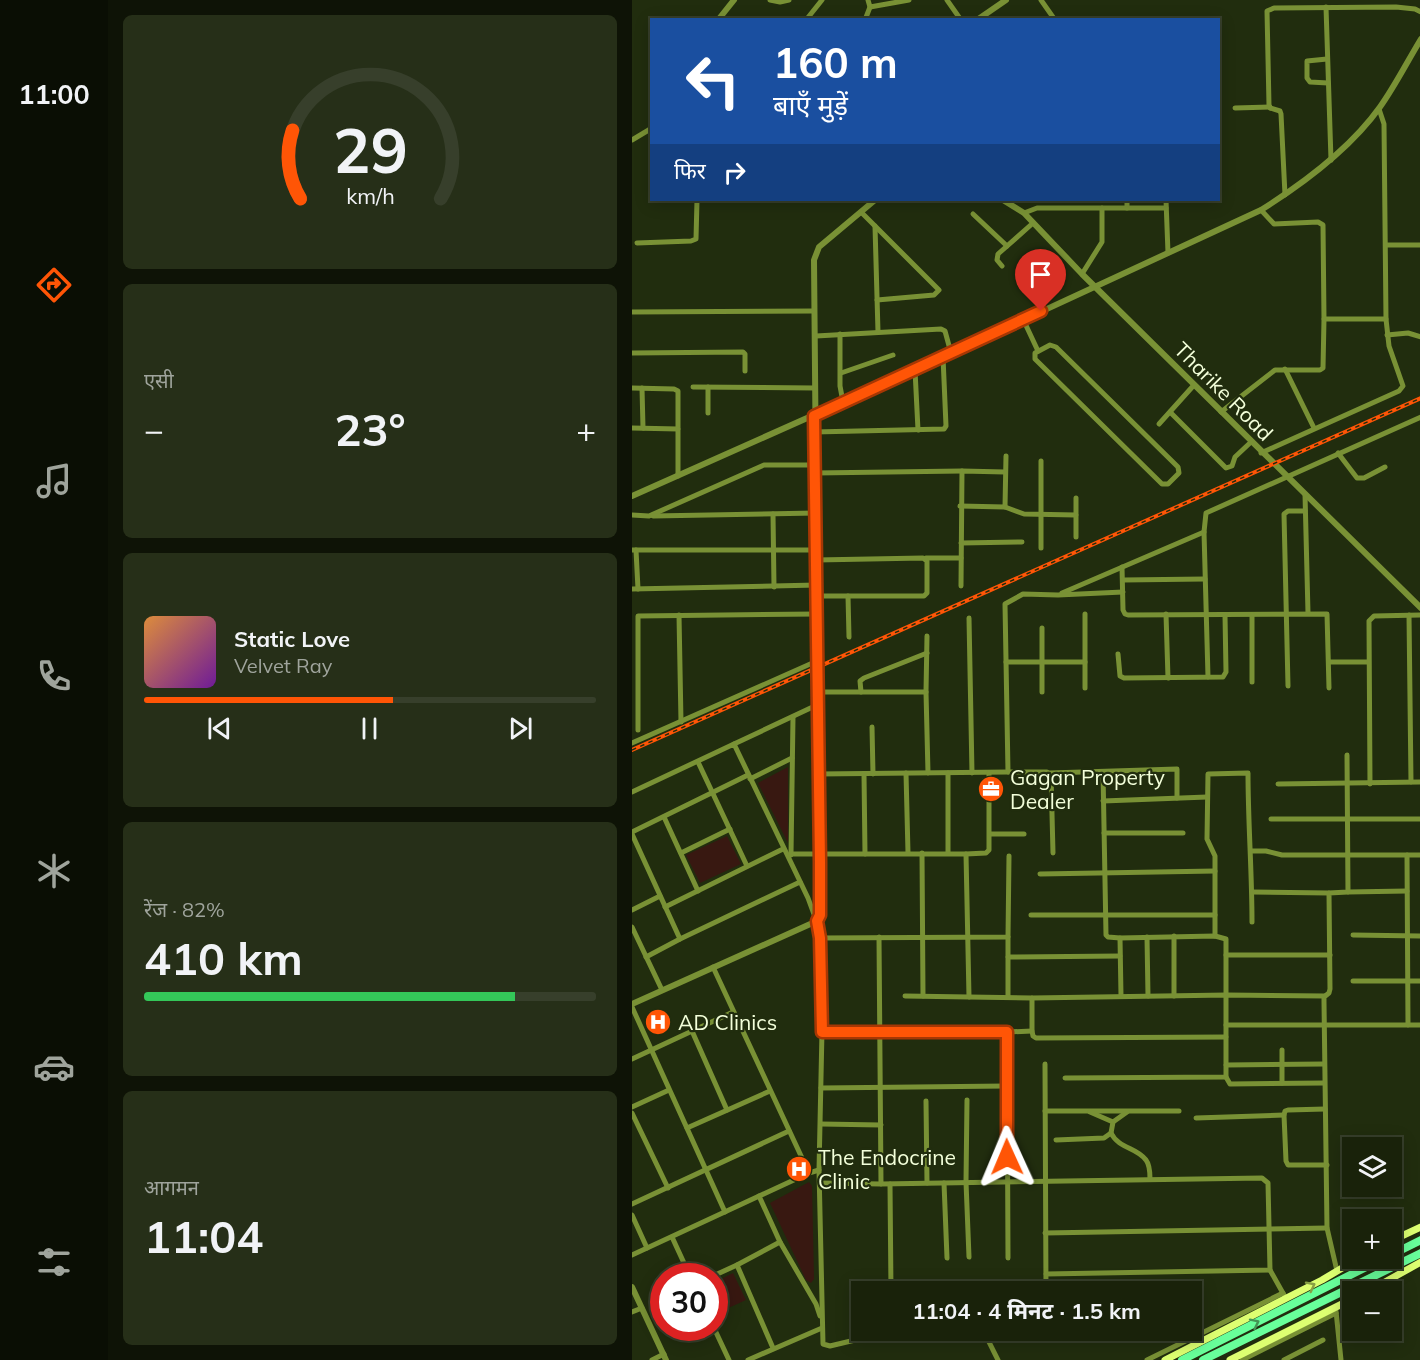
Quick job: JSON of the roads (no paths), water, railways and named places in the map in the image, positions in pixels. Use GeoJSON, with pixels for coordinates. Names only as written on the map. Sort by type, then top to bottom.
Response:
{"type":"FeatureCollection","features":[{"type":"Feature","properties":{"kind":"highway"},"geometry":{"type":"LineString","coordinates":[[1402,1250],[1421,1240]]}},
{"type":"Feature","properties":{"kind":"highway"},"geometry":{"type":"LineString","coordinates":[[1203,1360],[1421,1253]]}},
{"type":"Feature","properties":{"kind":"highway"},"geometry":{"type":"LineString","coordinates":[[1182,1360],[1362,1269]]}},
{"type":"Feature","properties":{"kind":"main road"},"geometry":{"type":"LineString","coordinates":[[1402,1236],[1421,1227]]}},
{"type":"Feature","properties":{"kind":"main road"},"geometry":{"type":"LineString","coordinates":[[1387,1281],[1421,1262]]}},
{"type":"Feature","properties":{"kind":"main road"},"geometry":{"type":"LineString","coordinates":[[1165,1360],[1284,1296],[1342,1268]]}},
{"type":"Feature","properties":{"kind":"main road"},"geometry":{"type":"LineString","coordinates":[[1230,1360],[1251,1355],[1342,1306]]}},
{"type":"Feature","properties":{"kind":"street"},"geometry":{"type":"LineString","coordinates":[[720,18],[734,0]]}},
{"type":"Feature","properties":{"kind":"street"},"geometry":{"type":"LineString","coordinates":[[770,0],[780,2],[789,0]]}},
{"type":"Feature","properties":{"kind":"street"},"geometry":{"type":"LineString","coordinates":[[808,18],[820,2],[811,0]]}},
{"type":"Feature","properties":{"kind":"street"},"geometry":{"type":"LineString","coordinates":[[865,18],[869,3],[881,6],[909,0]]}},
{"type":"Feature","properties":{"kind":"street"},"geometry":{"type":"LineString","coordinates":[[947,0],[960,18]]}},
{"type":"Feature","properties":{"kind":"street"},"geometry":{"type":"LineString","coordinates":[[980,18],[1006,0]]}},
{"type":"Feature","properties":{"kind":"street"},"geometry":{"type":"LineString","coordinates":[[1042,0],[1054,18]]}},
{"type":"Feature","properties":{"kind":"street"},"geometry":{"type":"LineString","coordinates":[[1361,0],[1362,7]]}},
{"type":"Feature","properties":{"kind":"street"},"geometry":{"type":"LineString","coordinates":[[1395,0],[1396,7]]}},
{"type":"Feature","properties":{"kind":"street"},"geometry":{"type":"LineString","coordinates":[[1326,7],[1331,160]]}},
{"type":"Feature","properties":{"kind":"street"},"geometry":{"type":"LineString","coordinates":[[1270,107],[1267,10],[1274,8],[1396,7],[1421,12]]}},
{"type":"Feature","properties":{"kind":"street"},"geometry":{"type":"LineString","coordinates":[[632,496],[1096,288],[1261,210],[1285,195],[1343,150],[1379,109],[1421,39]]}},
{"type":"Feature","properties":{"kind":"street"},"geometry":{"type":"LineString","coordinates":[[1328,60],[1307,61],[1307,78],[1310,82],[1328,83]]}},
{"type":"Feature","properties":{"kind":"street"},"geometry":{"type":"LineString","coordinates":[[1235,108],[1270,107],[1279,110],[1285,195]]}},
{"type":"Feature","properties":{"kind":"street"},"geometry":{"type":"LineString","coordinates":[[1261,453],[1402,389],[1403,382],[1392,356],[1387,335],[1384,124],[1379,109]]}},
{"type":"Feature","properties":{"kind":"street"},"geometry":{"type":"LineString","coordinates":[[632,140],[650,129]]}},
{"type":"Feature","properties":{"kind":"street"},"geometry":{"type":"LineString","coordinates":[[636,243],[694,240],[697,237],[697,201]]}},
{"type":"Feature","properties":{"kind":"street"},"geometry":{"type":"LineString","coordinates":[[725,1212],[632,1005],[817,921],[820,915],[814,432],[815,252],[874,201]]}},
{"type":"Feature","properties":{"kind":"street","name":"Tharike Road"},"geometry":{"type":"LineString","coordinates":[[1004,201],[1024,213],[1261,453],[1421,608]]}},
{"type":"Feature","properties":{"kind":"street"},"geometry":{"type":"LineString","coordinates":[[1080,201],[1080,208]]}},
{"type":"Feature","properties":{"kind":"street"},"geometry":{"type":"LineString","coordinates":[[1127,201],[1127,208]]}},
{"type":"Feature","properties":{"kind":"street"},"geometry":{"type":"LineString","coordinates":[[1166,201],[1168,253]]}},
{"type":"Feature","properties":{"kind":"street"},"geometry":{"type":"LineString","coordinates":[[1024,213],[1037,208],[1166,208]]}},
{"type":"Feature","properties":{"kind":"street"},"geometry":{"type":"LineString","coordinates":[[1082,274],[1103,238],[1102,208]]}},
{"type":"Feature","properties":{"kind":"street"},"geometry":{"type":"LineString","coordinates":[[1221,412],[1272,371],[1324,368],[1323,225],[1318,222],[1274,224],[1261,210]]}},
{"type":"Feature","properties":{"kind":"street"},"geometry":{"type":"LineString","coordinates":[[861,212],[939,290],[934,295],[877,300]]}},
{"type":"Feature","properties":{"kind":"street"},"geometry":{"type":"LineString","coordinates":[[973,214],[1007,246]]}},
{"type":"Feature","properties":{"kind":"street"},"geometry":{"type":"LineString","coordinates":[[1002,266],[997,256],[1033,224]]}},
{"type":"Feature","properties":{"kind":"street"},"geometry":{"type":"LineString","coordinates":[[875,225],[878,332]]}},
{"type":"Feature","properties":{"kind":"street"},"geometry":{"type":"LineString","coordinates":[[1386,245],[1421,245]]}},
{"type":"Feature","properties":{"kind":"street"},"geometry":{"type":"LineString","coordinates":[[632,312],[814,311]]}},
{"type":"Feature","properties":{"kind":"street"},"geometry":{"type":"LineString","coordinates":[[1023,319],[1038,351]]}},
{"type":"Feature","properties":{"kind":"street"},"geometry":{"type":"LineString","coordinates":[[1324,319],[1386,319]]}},
{"type":"Feature","properties":{"kind":"street"},"geometry":{"type":"LineString","coordinates":[[816,336],[942,329],[951,353]]}},
{"type":"Feature","properties":{"kind":"street"},"geometry":{"type":"LineString","coordinates":[[1387,335],[1408,333],[1421,337]]}},
{"type":"Feature","properties":{"kind":"street"},"geometry":{"type":"LineString","coordinates":[[840,334],[840,386],[843,402]]}},
{"type":"Feature","properties":{"kind":"street"},"geometry":{"type":"LineString","coordinates":[[1050,345],[1056,347],[1178,467],[1179,473],[1168,484],[1162,484],[1035,359],[1034,355],[1038,351],[1050,345]]}},
{"type":"Feature","properties":{"kind":"street"},"geometry":{"type":"LineString","coordinates":[[632,353],[743,352],[745,371]]}},
{"type":"Feature","properties":{"kind":"street"},"geometry":{"type":"LineString","coordinates":[[841,373],[893,356]]}},
{"type":"Feature","properties":{"kind":"street"},"geometry":{"type":"LineString","coordinates":[[814,432],[942,430],[946,428],[943,357]]}},
{"type":"Feature","properties":{"kind":"street"},"geometry":{"type":"LineString","coordinates":[[1284,369],[1314,428]]}},
{"type":"Feature","properties":{"kind":"street"},"geometry":{"type":"LineString","coordinates":[[915,370],[918,430]]}},
{"type":"Feature","properties":{"kind":"street"},"geometry":{"type":"LineString","coordinates":[[1159,423],[1194,385]]}},
{"type":"Feature","properties":{"kind":"street"},"geometry":{"type":"LineString","coordinates":[[693,387],[815,388]]}},
{"type":"Feature","properties":{"kind":"street"},"geometry":{"type":"LineString","coordinates":[[708,387],[708,413]]}},
{"type":"Feature","properties":{"kind":"street"},"geometry":{"type":"LineString","coordinates":[[632,388],[677,390],[679,393],[678,476]]}},
{"type":"Feature","properties":{"kind":"street"},"geometry":{"type":"LineString","coordinates":[[642,388],[643,428]]}},
{"type":"Feature","properties":{"kind":"street"},"geometry":{"type":"LineString","coordinates":[[1170,412],[1226,468],[1232,466],[1235,457],[1251,442]]}},
{"type":"Feature","properties":{"kind":"street"},"geometry":{"type":"LineString","coordinates":[[1208,677],[1205,513],[1421,417]]}},
{"type":"Feature","properties":{"kind":"street"},"geometry":{"type":"LineString","coordinates":[[632,428],[678,429]]}},
{"type":"Feature","properties":{"kind":"street"},"geometry":{"type":"LineString","coordinates":[[1338,453],[1357,478],[1364,478],[1385,467]]}},
{"type":"Feature","properties":{"kind":"street"},"geometry":{"type":"LineString","coordinates":[[1005,507],[1006,456]]}},
{"type":"Feature","properties":{"kind":"street"},"geometry":{"type":"LineString","coordinates":[[1041,461],[1041,548]]}},
{"type":"Feature","properties":{"kind":"street"},"geometry":{"type":"LineString","coordinates":[[649,516],[764,465],[815,465]]}},
{"type":"Feature","properties":{"kind":"street"},"geometry":{"type":"LineString","coordinates":[[961,586],[962,471]]}},
{"type":"Feature","properties":{"kind":"street"},"geometry":{"type":"LineString","coordinates":[[815,473],[1005,472]]}},
{"type":"Feature","properties":{"kind":"street"},"geometry":{"type":"LineString","coordinates":[[1305,494],[1307,613]]}},
{"type":"Feature","properties":{"kind":"street"},"geometry":{"type":"LineString","coordinates":[[1076,498],[1076,537]]}},
{"type":"Feature","properties":{"kind":"street"},"geometry":{"type":"LineString","coordinates":[[960,506],[1005,507],[1024,514],[1076,515]]}},
{"type":"Feature","properties":{"kind":"street"},"geometry":{"type":"LineString","coordinates":[[1288,686],[1284,514],[1288,511],[1305,511]]}},
{"type":"Feature","properties":{"kind":"street"},"geometry":{"type":"LineString","coordinates":[[632,515],[816,513]]}},
{"type":"Feature","properties":{"kind":"street"},"geometry":{"type":"LineString","coordinates":[[773,514],[774,587]]}},
{"type":"Feature","properties":{"kind":"street"},"geometry":{"type":"LineString","coordinates":[[1058,595],[1204,532]]}},
{"type":"Feature","properties":{"kind":"street"},"geometry":{"type":"LineString","coordinates":[[961,543],[1022,542]]}},
{"type":"Feature","properties":{"kind":"street"},"geometry":{"type":"LineString","coordinates":[[816,550],[634,550],[635,589],[816,585]]}},
{"type":"Feature","properties":{"kind":"street"},"geometry":{"type":"LineString","coordinates":[[817,596],[925,595],[927,593],[926,558]]}},
{"type":"Feature","properties":{"kind":"street"},"geometry":{"type":"LineString","coordinates":[[816,560],[961,558]]}},
{"type":"Feature","properties":{"kind":"street"},"geometry":{"type":"LineString","coordinates":[[1122,567],[1125,614],[1327,614],[1329,688]]}},
{"type":"Feature","properties":{"kind":"street"},"geometry":{"type":"LineString","coordinates":[[1123,580],[1205,579]]}},
{"type":"Feature","properties":{"kind":"street"},"geometry":{"type":"LineString","coordinates":[[1008,772],[1007,602],[1023,594],[1123,592]]}},
{"type":"Feature","properties":{"kind":"street"},"geometry":{"type":"LineString","coordinates":[[848,596],[849,637]]}},
{"type":"Feature","properties":{"kind":"street"},"geometry":{"type":"LineString","coordinates":[[638,730],[635,616],[817,614]]}},
{"type":"Feature","properties":{"kind":"street"},"geometry":{"type":"LineString","coordinates":[[1085,614],[1085,688]]}},
{"type":"Feature","properties":{"kind":"street"},"geometry":{"type":"LineString","coordinates":[[1166,614],[1168,678]]}},
{"type":"Feature","properties":{"kind":"street"},"geometry":{"type":"LineString","coordinates":[[679,615],[681,722]]}},
{"type":"Feature","properties":{"kind":"street"},"geometry":{"type":"LineString","coordinates":[[1118,654],[1121,678],[1223,677],[1226,675],[1225,615]]}},
{"type":"Feature","properties":{"kind":"street"},"geometry":{"type":"LineString","coordinates":[[1252,615],[1252,682]]}},
{"type":"Feature","properties":{"kind":"street"},"geometry":{"type":"LineString","coordinates":[[1409,615],[1411,782]]}},
{"type":"Feature","properties":{"kind":"street"},"geometry":{"type":"LineString","coordinates":[[1370,784],[1368,662],[1370,618],[1421,615]]}},
{"type":"Feature","properties":{"kind":"street"},"geometry":{"type":"LineString","coordinates":[[969,618],[972,773]]}},
{"type":"Feature","properties":{"kind":"street"},"geometry":{"type":"LineString","coordinates":[[1042,628],[1042,692]]}},
{"type":"Feature","properties":{"kind":"street"},"geometry":{"type":"LineString","coordinates":[[927,636],[926,692],[929,773]]}},
{"type":"Feature","properties":{"kind":"street"},"geometry":{"type":"LineString","coordinates":[[860,692],[860,681],[864,678],[927,653]]}},
{"type":"Feature","properties":{"kind":"street"},"geometry":{"type":"LineString","coordinates":[[632,743],[817,661]]}},
{"type":"Feature","properties":{"kind":"street"},"geometry":{"type":"LineString","coordinates":[[1006,662],[1085,662]]}},
{"type":"Feature","properties":{"kind":"street"},"geometry":{"type":"LineString","coordinates":[[1329,662],[1368,662]]}},
{"type":"Feature","properties":{"kind":"street"},"geometry":{"type":"LineString","coordinates":[[817,692],[926,692]]}},
{"type":"Feature","properties":{"kind":"street"},"geometry":{"type":"LineString","coordinates":[[632,792],[817,705]]}},
{"type":"Feature","properties":{"kind":"street"},"geometry":{"type":"LineString","coordinates":[[791,865],[793,717]]}},
{"type":"Feature","properties":{"kind":"street"},"geometry":{"type":"LineString","coordinates":[[872,727],[873,774]]}},
{"type":"Feature","properties":{"kind":"street"},"geometry":{"type":"LineString","coordinates":[[734,744],[817,921],[820,938],[822,1032],[819,1170],[823,1344],[827,1346],[851,1341]]}},
{"type":"Feature","properties":{"kind":"street"},"geometry":{"type":"LineString","coordinates":[[1347,755],[1348,892]]}},
{"type":"Feature","properties":{"kind":"street"},"geometry":{"type":"LineString","coordinates":[[680,939],[632,833],[713,793],[792,758]]}},
{"type":"Feature","properties":{"kind":"street"},"geometry":{"type":"LineString","coordinates":[[698,762],[747,866]]}},
{"type":"Feature","properties":{"kind":"street"},"geometry":{"type":"LineString","coordinates":[[818,774],[1008,772],[1050,774],[1177,769],[1177,798]]}},
{"type":"Feature","properties":{"kind":"street"},"geometry":{"type":"LineString","coordinates":[[1103,772],[1106,935],[1120,938],[1215,936],[1226,939],[1226,1077],[1230,1084],[1324,1083]]}},
{"type":"Feature","properties":{"kind":"street"},"geometry":{"type":"LineString","coordinates":[[906,773],[908,853]]}},
{"type":"Feature","properties":{"kind":"street"},"geometry":{"type":"LineString","coordinates":[[948,773],[948,853]]}},
{"type":"Feature","properties":{"kind":"street"},"geometry":{"type":"LineString","coordinates":[[791,854],[988,852],[989,773]]}},
{"type":"Feature","properties":{"kind":"street"},"geometry":{"type":"LineString","coordinates":[[1215,936],[1214,854],[1207,841],[1208,774],[1248,773],[1248,825],[1252,851],[1252,922]]}},
{"type":"Feature","properties":{"kind":"street"},"geometry":{"type":"LineString","coordinates":[[864,774],[865,854]]}},
{"type":"Feature","properties":{"kind":"street"},"geometry":{"type":"LineString","coordinates":[[1050,774],[1053,853]]}},
{"type":"Feature","properties":{"kind":"street"},"geometry":{"type":"LineString","coordinates":[[1278,784],[1421,782]]}},
{"type":"Feature","properties":{"kind":"street"},"geometry":{"type":"LineString","coordinates":[[1103,801],[1207,797]]}},
{"type":"Feature","properties":{"kind":"street"},"geometry":{"type":"LineString","coordinates":[[664,817],[698,891]]}},
{"type":"Feature","properties":{"kind":"street"},"geometry":{"type":"LineString","coordinates":[[1271,819],[1421,819]]}},
{"type":"Feature","properties":{"kind":"street"},"geometry":{"type":"LineString","coordinates":[[681,853],[730,829]]}},
{"type":"Feature","properties":{"kind":"street"},"geometry":{"type":"LineString","coordinates":[[1104,833],[1183,833]]}},
{"type":"Feature","properties":{"kind":"street"},"geometry":{"type":"LineString","coordinates":[[990,834],[1024,834]]}},
{"type":"Feature","properties":{"kind":"street"},"geometry":{"type":"LineString","coordinates":[[665,907],[783,849]]}},
{"type":"Feature","properties":{"kind":"street"},"geometry":{"type":"LineString","coordinates":[[1252,851],[1266,851],[1282,855],[1421,855]]}},
{"type":"Feature","properties":{"kind":"street"},"geometry":{"type":"LineString","coordinates":[[922,853],[923,996]]}},
{"type":"Feature","properties":{"kind":"street"},"geometry":{"type":"LineString","coordinates":[[966,854],[969,997]]}},
{"type":"Feature","properties":{"kind":"street"},"geometry":{"type":"LineString","coordinates":[[1407,855],[1408,1025]]}},
{"type":"Feature","properties":{"kind":"street"},"geometry":{"type":"LineString","coordinates":[[1008,997],[1009,856]]}},
{"type":"Feature","properties":{"kind":"street"},"geometry":{"type":"LineString","coordinates":[[1040,874],[1215,871]]}},
{"type":"Feature","properties":{"kind":"street"},"geometry":{"type":"LineString","coordinates":[[646,957],[800,882]]}},
{"type":"Feature","properties":{"kind":"street"},"geometry":{"type":"LineString","coordinates":[[1252,892],[1407,891]]}},
{"type":"Feature","properties":{"kind":"street"},"geometry":{"type":"LineString","coordinates":[[905,996],[1032,998],[1325,996],[1330,992],[1329,893]]}},
{"type":"Feature","properties":{"kind":"street"},"geometry":{"type":"LineString","coordinates":[[632,910],[660,896]]}},
{"type":"Feature","properties":{"kind":"street"},"geometry":{"type":"LineString","coordinates":[[1031,915],[1215,915]]}},
{"type":"Feature","properties":{"kind":"street"},"geometry":{"type":"LineString","coordinates":[[632,927],[634,937],[662,990]]}},
{"type":"Feature","properties":{"kind":"street"},"geometry":{"type":"LineString","coordinates":[[1353,935],[1421,936]]}},
{"type":"Feature","properties":{"kind":"street"},"geometry":{"type":"LineString","coordinates":[[1174,936],[1174,996]]}},
{"type":"Feature","properties":{"kind":"street"},"geometry":{"type":"LineString","coordinates":[[879,937],[881,1184]]}},
{"type":"Feature","properties":{"kind":"street"},"geometry":{"type":"LineString","coordinates":[[820,938],[1008,937]]}},
{"type":"Feature","properties":{"kind":"street"},"geometry":{"type":"LineString","coordinates":[[1147,937],[1148,996]]}},
{"type":"Feature","properties":{"kind":"street"},"geometry":{"type":"LineString","coordinates":[[1120,938],[1121,996]]}},
{"type":"Feature","properties":{"kind":"street"},"geometry":{"type":"LineString","coordinates":[[1226,955],[1330,955]]}},
{"type":"Feature","properties":{"kind":"street"},"geometry":{"type":"LineString","coordinates":[[1008,957],[1120,956]]}},
{"type":"Feature","properties":{"kind":"street"},"geometry":{"type":"LineString","coordinates":[[713,967],[809,1173]]}},
{"type":"Feature","properties":{"kind":"street"},"geometry":{"type":"LineString","coordinates":[[1353,981],[1421,981]]}},
{"type":"Feature","properties":{"kind":"street"},"geometry":{"type":"LineString","coordinates":[[1325,996],[1324,1083],[1328,1228],[1337,1271]]}},
{"type":"Feature","properties":{"kind":"street"},"geometry":{"type":"LineString","coordinates":[[1032,998],[1032,1031],[1036,1038],[1226,1037]]}},
{"type":"Feature","properties":{"kind":"street"},"geometry":{"type":"LineString","coordinates":[[632,1059],[733,1012]]}},
{"type":"Feature","properties":{"kind":"street"},"geometry":{"type":"LineString","coordinates":[[1226,1025],[1421,1024]]}},
{"type":"Feature","properties":{"kind":"street"},"geometry":{"type":"LineString","coordinates":[[692,1031],[727,1110]]}},
{"type":"Feature","properties":{"kind":"street"},"geometry":{"type":"LineString","coordinates":[[822,1032],[1032,1031]]}},
{"type":"Feature","properties":{"kind":"street"},"geometry":{"type":"LineString","coordinates":[[1007,1032],[1008,1258]]}},
{"type":"Feature","properties":{"kind":"street"},"geometry":{"type":"LineString","coordinates":[[1282,1050],[1282,1083]]}},
{"type":"Feature","properties":{"kind":"street"},"geometry":{"type":"LineString","coordinates":[[1045,1064],[1046,1281]]}},
{"type":"Feature","properties":{"kind":"street"},"geometry":{"type":"LineString","coordinates":[[1226,1065],[1324,1064]]}},
{"type":"Feature","properties":{"kind":"street"},"geometry":{"type":"LineString","coordinates":[[1066,1078],[1226,1077]]}},
{"type":"Feature","properties":{"kind":"street"},"geometry":{"type":"LineString","coordinates":[[821,1088],[1006,1086]]}},
{"type":"Feature","properties":{"kind":"street"},"geometry":{"type":"LineString","coordinates":[[632,1107],[669,1090]]}},
{"type":"Feature","properties":{"kind":"street"},"geometry":{"type":"LineString","coordinates":[[687,1128],[770,1091]]}},
{"type":"Feature","properties":{"kind":"street"},"geometry":{"type":"LineString","coordinates":[[967,1100],[966,1182],[969,1257]]}},
{"type":"Feature","properties":{"kind":"street"},"geometry":{"type":"LineString","coordinates":[[926,1101],[927,1183]]}},
{"type":"Feature","properties":{"kind":"street"},"geometry":{"type":"LineString","coordinates":[[1325,1109],[1288,1110],[1284,1115],[1288,1165],[1327,1165]]}},
{"type":"Feature","properties":{"kind":"street"},"geometry":{"type":"LineString","coordinates":[[1045,1111],[1179,1111]]}},
{"type":"Feature","properties":{"kind":"street"},"geometry":{"type":"LineString","coordinates":[[1088,1111],[1113,1122]]}},
{"type":"Feature","properties":{"kind":"street"},"geometry":{"type":"LineString","coordinates":[[1128,1111],[1113,1122],[1111,1133],[1117,1142],[1145,1158],[1149,1167],[1150,1179]]}},
{"type":"Feature","properties":{"kind":"street"},"geometry":{"type":"LineString","coordinates":[[632,1113],[668,1188]]}},
{"type":"Feature","properties":{"kind":"street"},"geometry":{"type":"LineString","coordinates":[[1196,1118],[1284,1115]]}},
{"type":"Feature","properties":{"kind":"street"},"geometry":{"type":"LineString","coordinates":[[821,1124],[881,1125]]}},
{"type":"Feature","properties":{"kind":"street"},"geometry":{"type":"LineString","coordinates":[[632,1204],[789,1131]]}},
{"type":"Feature","properties":{"kind":"street"},"geometry":{"type":"LineString","coordinates":[[1056,1140],[1104,1138],[1111,1133]]}},
{"type":"Feature","properties":{"kind":"street"},"geometry":{"type":"LineString","coordinates":[[632,1255],[819,1170]]}},
{"type":"Feature","properties":{"kind":"street"},"geometry":{"type":"LineString","coordinates":[[820,1183],[1265,1179],[1269,1186],[1270,1270],[1284,1296],[1147,1360]]}},
{"type":"Feature","properties":{"kind":"street"},"geometry":{"type":"LineString","coordinates":[[944,1183],[947,1258]]}},
{"type":"Feature","properties":{"kind":"street"},"geometry":{"type":"LineString","coordinates":[[890,1184],[891,1281]]}},
{"type":"Feature","properties":{"kind":"street"},"geometry":{"type":"LineString","coordinates":[[760,1196],[780,1242],[816,1304],[822,1325]]}},
{"type":"Feature","properties":{"kind":"street"},"geometry":{"type":"LineString","coordinates":[[632,1215],[647,1248]]}},
{"type":"Feature","properties":{"kind":"street"},"geometry":{"type":"LineString","coordinates":[[1045,1233],[1328,1228]]}},
{"type":"Feature","properties":{"kind":"street"},"geometry":{"type":"LineString","coordinates":[[672,1237],[684,1263]]}},
{"type":"Feature","properties":{"kind":"street"},"geometry":{"type":"LineString","coordinates":[[728,1269],[780,1242]]}},
{"type":"Feature","properties":{"kind":"street"},"geometry":{"type":"LineString","coordinates":[[737,1265],[773,1348]]}},
{"type":"Feature","properties":{"kind":"street"},"geometry":{"type":"LineString","coordinates":[[1046,1274],[1270,1270]]}},
{"type":"Feature","properties":{"kind":"street"},"geometry":{"type":"LineString","coordinates":[[632,1287],[665,1357],[652,1360]]}},
{"type":"Feature","properties":{"kind":"street"},"geometry":{"type":"LineString","coordinates":[[632,1312],[642,1308]]}},
{"type":"Feature","properties":{"kind":"street"},"geometry":{"type":"LineString","coordinates":[[1336,1311],[1341,1360]]}},
{"type":"Feature","properties":{"kind":"street"},"geometry":{"type":"LineString","coordinates":[[748,1360],[822,1325]]}},
{"type":"Feature","properties":{"kind":"street"},"geometry":{"type":"LineString","coordinates":[[1284,1360],[1322,1340]]}},
{"type":"Feature","properties":{"kind":"street"},"geometry":{"type":"LineString","coordinates":[[720,1341],[729,1360]]}},
{"type":"Feature","properties":{"kind":"street"},"geometry":{"type":"LineString","coordinates":[[989,1341],[998,1360]]}},
{"type":"Feature","properties":{"kind":"street"},"geometry":{"type":"LineString","coordinates":[[1242,1360],[1251,1355]]}},
{"type":"Feature","properties":{"kind":"railway"},"geometry":{"type":"LineString","coordinates":[[632,750],[1421,398]]}},
{"type":"Feature","properties":{"kind":"place","name":"Gagan Property Dealer"},"geometry":{"type":"Point","coordinates":[991,789]}},
{"type":"Feature","properties":{"kind":"place","name":"AD Clinics"},"geometry":{"type":"Point","coordinates":[658,1022]}},
{"type":"Feature","properties":{"kind":"place","name":"The Endocrine Clinic"},"geometry":{"type":"Point","coordinates":[799,1169]}}]}
